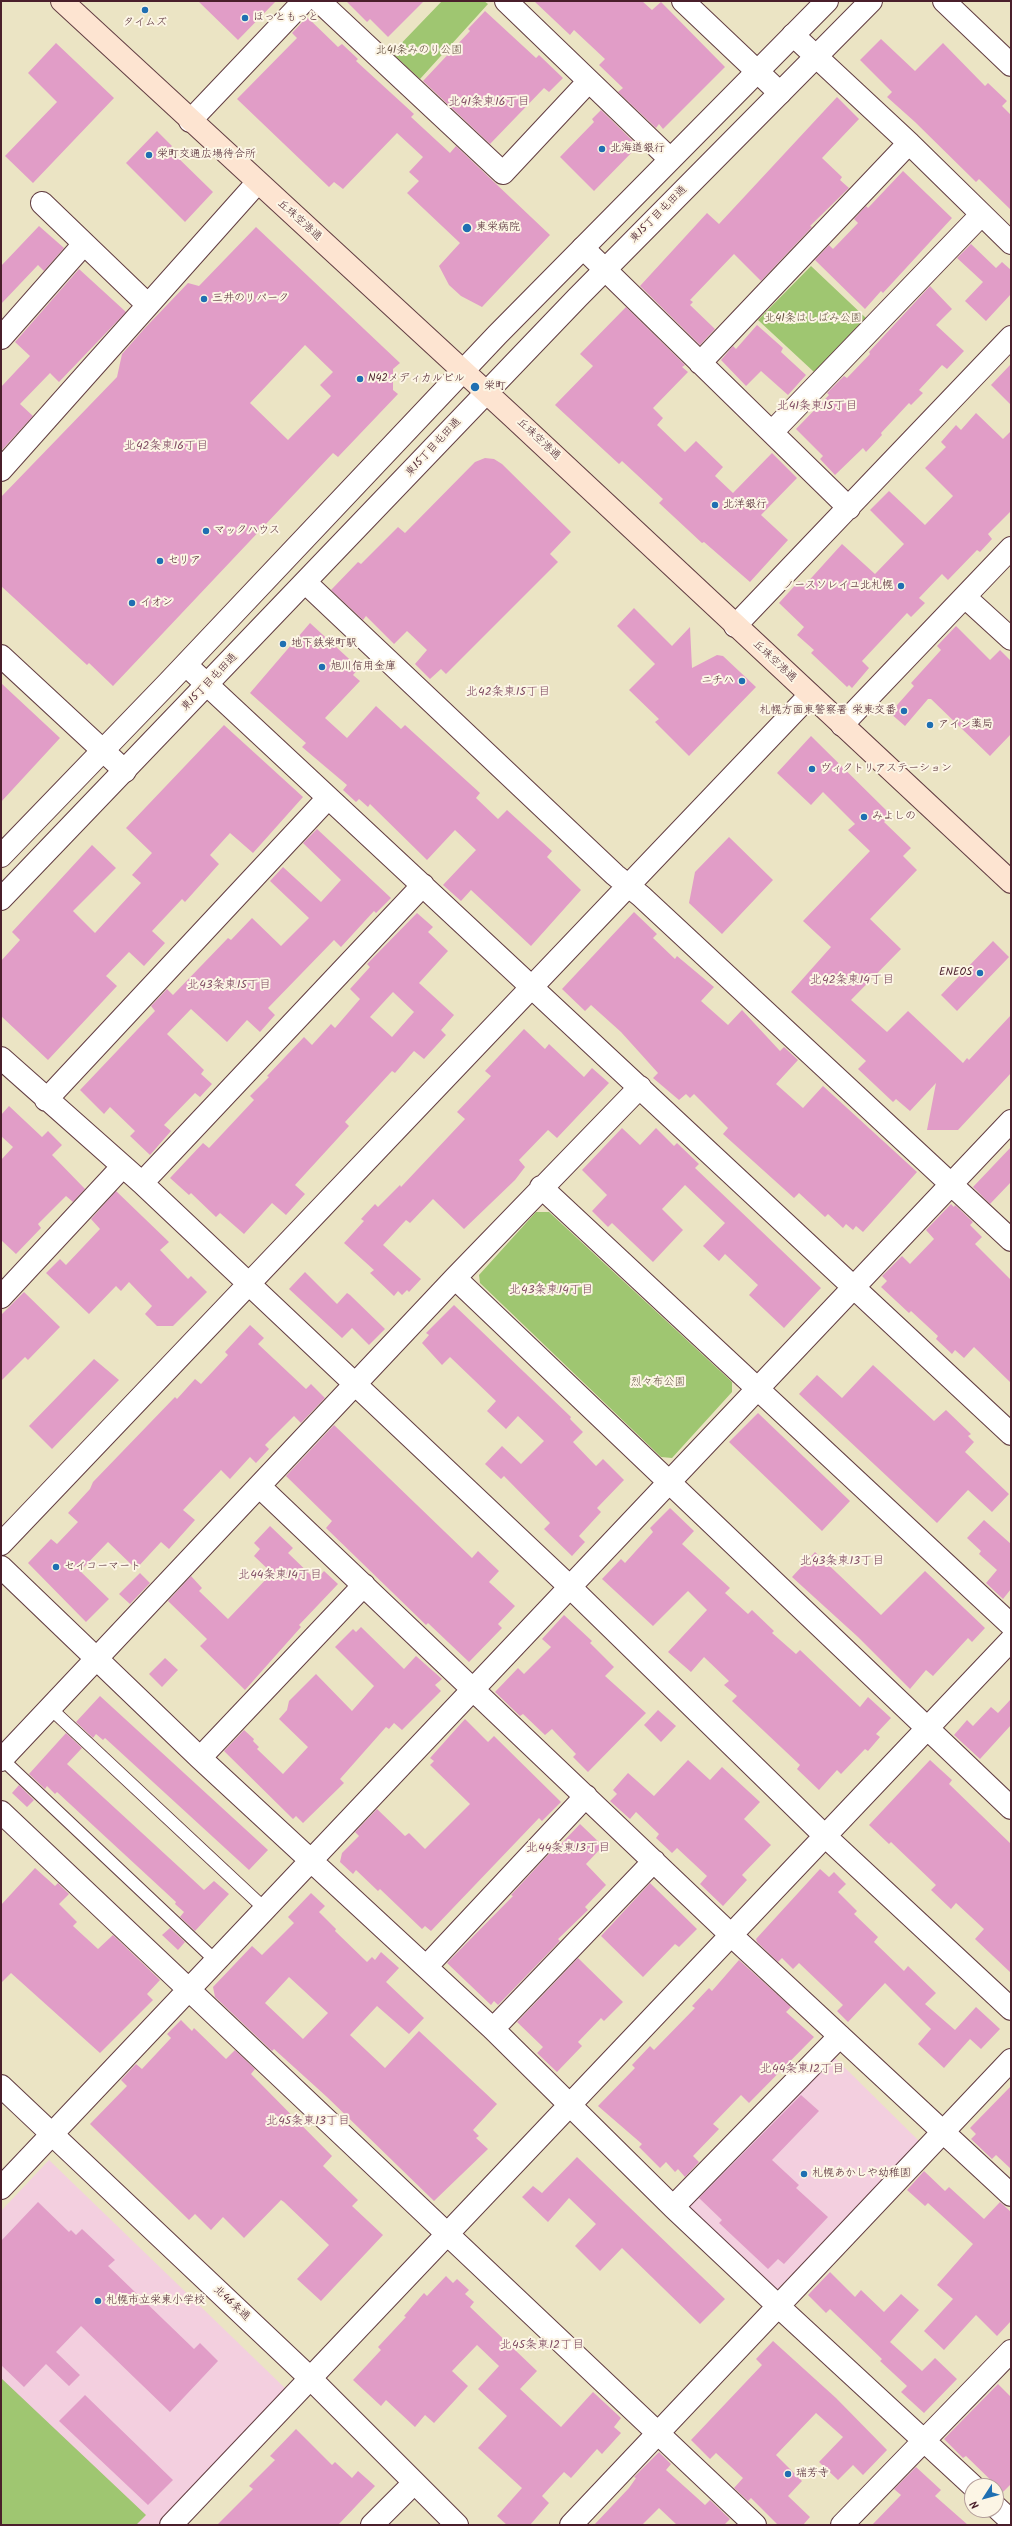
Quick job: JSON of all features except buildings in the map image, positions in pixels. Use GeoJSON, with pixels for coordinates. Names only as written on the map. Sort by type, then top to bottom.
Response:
{"type":"FeatureCollection","features":[{"type":"Feature","properties":{"kind":"main road","name":"丘珠空港通"},"geometry":{"type":"LineString","coordinates":[[62,1],[257,183],[464,371],[735,626],[1011,882]]}},
{"type":"Feature","properties":{"kind":"street"},"geometry":{"type":"LineString","coordinates":[[190,121],[304,1]]}},
{"type":"Feature","properties":{"kind":"street"},"geometry":{"type":"LineString","coordinates":[[319,1],[503,173],[589,81]]}},
{"type":"Feature","properties":{"kind":"street"},"geometry":{"type":"LineString","coordinates":[[506,1],[670,159]]}},
{"type":"Feature","properties":{"kind":"street"},"geometry":{"type":"LineString","coordinates":[[683,1],[780,93]]}},
{"type":"Feature","properties":{"kind":"street"},"geometry":{"type":"LineString","coordinates":[[1,856],[186,665],[464,371],[826,1]]}},
{"type":"Feature","properties":{"kind":"street","name":"東15丁目屯田通"},"geometry":{"type":"LineString","coordinates":[[1,899],[208,686],[486,392],[871,1]]}},
{"type":"Feature","properties":{"kind":"street"},"geometry":{"type":"LineString","coordinates":[[944,1],[1011,65]]}},
{"type":"Feature","properties":{"kind":"street"},"geometry":{"type":"LineString","coordinates":[[793,35],[909,143],[1011,243]]}},
{"type":"Feature","properties":{"kind":"street"},"geometry":{"type":"LineString","coordinates":[[700,363],[909,143]]}},
{"type":"Feature","properties":{"kind":"street"},"geometry":{"type":"LineString","coordinates":[[1,470],[257,183]]}},
{"type":"Feature","properties":{"kind":"street"},"geometry":{"type":"LineString","coordinates":[[42,204],[148,305]]}},
{"type":"Feature","properties":{"kind":"street"},"geometry":{"type":"LineString","coordinates":[[772,432],[981,215]]}},
{"type":"Feature","properties":{"kind":"street"},"geometry":{"type":"LineString","coordinates":[[1,338],[84,244]]}},
{"type":"Feature","properties":{"kind":"street"},"geometry":{"type":"LineString","coordinates":[[583,248],[848,508]]}},
{"type":"Feature","properties":{"kind":"street"},"geometry":{"type":"LineString","coordinates":[[735,626],[1011,337]]}},
{"type":"Feature","properties":{"kind":"street"},"geometry":{"type":"LineString","coordinates":[[842,725],[1011,548]]}},
{"type":"Feature","properties":{"kind":"street"},"geometry":{"type":"LineString","coordinates":[[306,583],[628,886],[641,896],[1011,1240]]}},
{"type":"Feature","properties":{"kind":"street"},"geometry":{"type":"LineString","coordinates":[[965,597],[1011,639]]}},
{"type":"Feature","properties":{"kind":"street"},"geometry":{"type":"LineString","coordinates":[[1,656],[126,771]]}},
{"type":"Feature","properties":{"kind":"street"},"geometry":{"type":"LineString","coordinates":[[186,665],[1011,1434]]}},
{"type":"Feature","properties":{"kind":"street"},"geometry":{"type":"LineString","coordinates":[[1,1544],[250,1285],[531,986],[810,695]]}},
{"type":"Feature","properties":{"kind":"street"},"geometry":{"type":"LineString","coordinates":[[46,1100],[328,798]]}},
{"type":"Feature","properties":{"kind":"street"},"geometry":{"type":"LineString","coordinates":[[142,1183],[423,885]]}},
{"type":"Feature","properties":{"kind":"street"},"geometry":{"type":"LineString","coordinates":[[5,1068],[46,1100],[142,1183],[570,1587],[825,1836],[1011,2009]]}},
{"type":"Feature","properties":{"kind":"street"},"geometry":{"type":"LineString","coordinates":[[1,1759],[541,1187],[640,1087]]}},
{"type":"Feature","properties":{"kind":"street"},"geometry":{"type":"LineString","coordinates":[[1,2188],[189,1990],[264,1908],[475,1690],[570,1587],[759,1390],[1011,1121]]}},
{"type":"Feature","properties":{"kind":"street"},"geometry":{"type":"LineString","coordinates":[[1,1297],[123,1166]]}},
{"type":"Feature","properties":{"kind":"street"},"geometry":{"type":"LineString","coordinates":[[541,1187],[1011,1625]]}},
{"type":"Feature","properties":{"kind":"street"},"geometry":{"type":"LineString","coordinates":[[455,1278],[926,1729],[1011,1808]]}},
{"type":"Feature","properties":{"kind":"street"},"geometry":{"type":"LineString","coordinates":[[259,1486],[731,1935],[1011,2195]]}},
{"type":"Feature","properties":{"kind":"street"},"geometry":{"type":"LineString","coordinates":[[1,1567],[200,1758],[311,1859],[570,2103],[673,2207],[964,2478]]}},
{"type":"Feature","properties":{"kind":"street"},"geometry":{"type":"LineString","coordinates":[[200,1758],[364,1585]]}},
{"type":"Feature","properties":{"kind":"street"},"geometry":{"type":"LineString","coordinates":[[171,2525],[1011,1640]]}},
{"type":"Feature","properties":{"kind":"street"},"geometry":{"type":"LineString","coordinates":[[426,1967],[586,1796]]}},
{"type":"Feature","properties":{"kind":"street"},"geometry":{"type":"LineString","coordinates":[[1,1812],[658,2432],[750,2523]]}},
{"type":"Feature","properties":{"kind":"street"},"geometry":{"type":"LineString","coordinates":[[492,2029],[654,1861]]}},
{"type":"Feature","properties":{"kind":"street"},"geometry":{"type":"LineString","coordinates":[[673,2207],[840,2036]]}},
{"type":"Feature","properties":{"kind":"street"},"geometry":{"type":"LineString","coordinates":[[571,2525],[777,2305],[1011,2060]]}},
{"type":"Feature","properties":{"kind":"street","name":"北46条通"},"geometry":{"type":"LineString","coordinates":[[1,2086],[310,2377],[457,2525]]}},
{"type":"Feature","properties":{"kind":"street"},"geometry":{"type":"LineString","coordinates":[[849,2523],[923,2440],[1011,2351]]}},
{"type":"Feature","properties":{"kind":"street"},"geometry":{"type":"LineString","coordinates":[[372,2525],[414,2483]]}},
{"type":"Feature","properties":{"kind":"lane"},"geometry":{"type":"LineString","coordinates":[[50,1708],[264,1908]]}},
{"type":"Feature","properties":{"kind":"lane"},"geometry":{"type":"LineString","coordinates":[[1,1759],[216,1960]]}},
{"type":"Feature","properties":{"kind":"shaded area","name":"札幌あかしや幼稚園"},"geometry":{"type":"Polygon","coordinates":[[[832,2055],[920,2142],[777,2290],[688,2206],[832,2055]]]}},
{"type":"Feature","properties":{"kind":"shaded area","name":"札幌市立栄東小学校"},"geometry":{"type":"Polygon","coordinates":[[[49,2160],[288,2391],[158,2525],[1,2525],[1,2211],[49,2160]]]}},
{"type":"Feature","properties":{"kind":"green space","name":"北41条みのり公園"},"geometry":{"type":"Polygon","coordinates":[[[442,1],[484,1],[488,4],[420,79],[392,53],[442,1]]]}},
{"type":"Feature","properties":{"kind":"green space","name":"北41条はしばみ公園"},"geometry":{"type":"Polygon","coordinates":[[[811,266],[867,319],[814,372],[758,320],[811,266]]]}},
{"type":"Feature","properties":{"kind":"green space","name":"烈々布公園"},"geometry":{"type":"Polygon","coordinates":[[[536,1212],[549,1212],[732,1382],[732,1392],[672,1458],[661,1457],[480,1283],[479,1275],[536,1212]]]}},
{"type":"Feature","properties":{"kind":"green space"},"geometry":{"type":"Polygon","coordinates":[[[1,2378],[146,2515],[136,2525],[1,2525],[1,2378]]]}},
{"type":"Feature","properties":{"kind":"place","name":"タイムズ"},"geometry":{"type":"Point","coordinates":[145,10]}},
{"type":"Feature","properties":{"kind":"place","name":"ほっともっと"},"geometry":{"type":"Point","coordinates":[245,18]}},
{"type":"Feature","properties":{"kind":"place","name":"北海道銀行"},"geometry":{"type":"Point","coordinates":[602,149]}},
{"type":"Feature","properties":{"kind":"place","name":"栄町交通広場待合所"},"geometry":{"type":"Point","coordinates":[149,155]}},
{"type":"Feature","properties":{"kind":"place","name":"東栄病院"},"geometry":{"type":"Point","coordinates":[467,228]}},
{"type":"Feature","properties":{"kind":"place","name":"三井のリパーク"},"geometry":{"type":"Point","coordinates":[204,299]}},
{"type":"Feature","properties":{"kind":"place","name":"N42メディカルビル"},"geometry":{"type":"Point","coordinates":[360,379]}},
{"type":"Feature","properties":{"kind":"place","name":"栄町"},"geometry":{"type":"Point","coordinates":[475,387]}},
{"type":"Feature","properties":{"kind":"place","name":"北洋銀行"},"geometry":{"type":"Point","coordinates":[715,505]}},
{"type":"Feature","properties":{"kind":"place","name":"マックハウス"},"geometry":{"type":"Point","coordinates":[206,531]}},
{"type":"Feature","properties":{"kind":"place","name":"セリア"},"geometry":{"type":"Point","coordinates":[160,561]}},
{"type":"Feature","properties":{"kind":"place","name":"ノースソレイユ北札幌"},"geometry":{"type":"Point","coordinates":[901,586]}},
{"type":"Feature","properties":{"kind":"place","name":"イオン"},"geometry":{"type":"Point","coordinates":[132,603]}},
{"type":"Feature","properties":{"kind":"place","name":"地下鉄栄町駅"},"geometry":{"type":"Point","coordinates":[283,644]}},
{"type":"Feature","properties":{"kind":"place","name":"旭川信用金庫"},"geometry":{"type":"Point","coordinates":[322,667]}},
{"type":"Feature","properties":{"kind":"place","name":"ニチハ"},"geometry":{"type":"Point","coordinates":[742,681]}},
{"type":"Feature","properties":{"kind":"place","name":"札幌方面東警察署 栄東交番"},"geometry":{"type":"Point","coordinates":[904,711]}},
{"type":"Feature","properties":{"kind":"place","name":"アイン薬局"},"geometry":{"type":"Point","coordinates":[930,725]}},
{"type":"Feature","properties":{"kind":"place","name":"ヴィクトリアステーション"},"geometry":{"type":"Point","coordinates":[812,769]}},
{"type":"Feature","properties":{"kind":"place","name":"みよしの"},"geometry":{"type":"Point","coordinates":[864,817]}},
{"type":"Feature","properties":{"kind":"place","name":"ENEOS"},"geometry":{"type":"Point","coordinates":[980,973]}},
{"type":"Feature","properties":{"kind":"place","name":"セイコーマート"},"geometry":{"type":"Point","coordinates":[56,1567]}},
{"type":"Feature","properties":{"kind":"place","name":"札幌あかしや幼稚園"},"geometry":{"type":"Point","coordinates":[804,2174]}},
{"type":"Feature","properties":{"kind":"place","name":"札幌市立栄東小学校"},"geometry":{"type":"Point","coordinates":[98,2301]}},
{"type":"Feature","properties":{"kind":"place","name":"瑞芳寺"},"geometry":{"type":"Point","coordinates":[788,2474]}},
{"type":"Feature","properties":{"kind":"district","name":"北41条東16丁目"},"geometry":{"type":"Point","coordinates":[489,103]}},
{"type":"Feature","properties":{"kind":"district","name":"北41条東15丁目"},"geometry":{"type":"Point","coordinates":[817,407]}},
{"type":"Feature","properties":{"kind":"district","name":"北42条東16丁目"},"geometry":{"type":"Point","coordinates":[166,447]}},
{"type":"Feature","properties":{"kind":"district","name":"北42条東15丁目"},"geometry":{"type":"Point","coordinates":[508,693]}},
{"type":"Feature","properties":{"kind":"district","name":"北42条東14丁目"},"geometry":{"type":"Point","coordinates":[852,981]}},
{"type":"Feature","properties":{"kind":"district","name":"北43条東15丁目"},"geometry":{"type":"Point","coordinates":[229,986]}},
{"type":"Feature","properties":{"kind":"district","name":"北43条東14丁目"},"geometry":{"type":"Point","coordinates":[551,1291]}},
{"type":"Feature","properties":{"kind":"district","name":"北43条東13丁目"},"geometry":{"type":"Point","coordinates":[842,1562]}},
{"type":"Feature","properties":{"kind":"district","name":"北44条東14丁目"},"geometry":{"type":"Point","coordinates":[280,1576]}},
{"type":"Feature","properties":{"kind":"district","name":"北44条東13丁目"},"geometry":{"type":"Point","coordinates":[568,1849]}},
{"type":"Feature","properties":{"kind":"district","name":"北44条東12丁目"},"geometry":{"type":"Point","coordinates":[802,2070]}},
{"type":"Feature","properties":{"kind":"district","name":"北45条東13丁目"},"geometry":{"type":"Point","coordinates":[308,2122]}},
{"type":"Feature","properties":{"kind":"district","name":"北45条東12丁目"},"geometry":{"type":"Point","coordinates":[542,2346]}}]}
